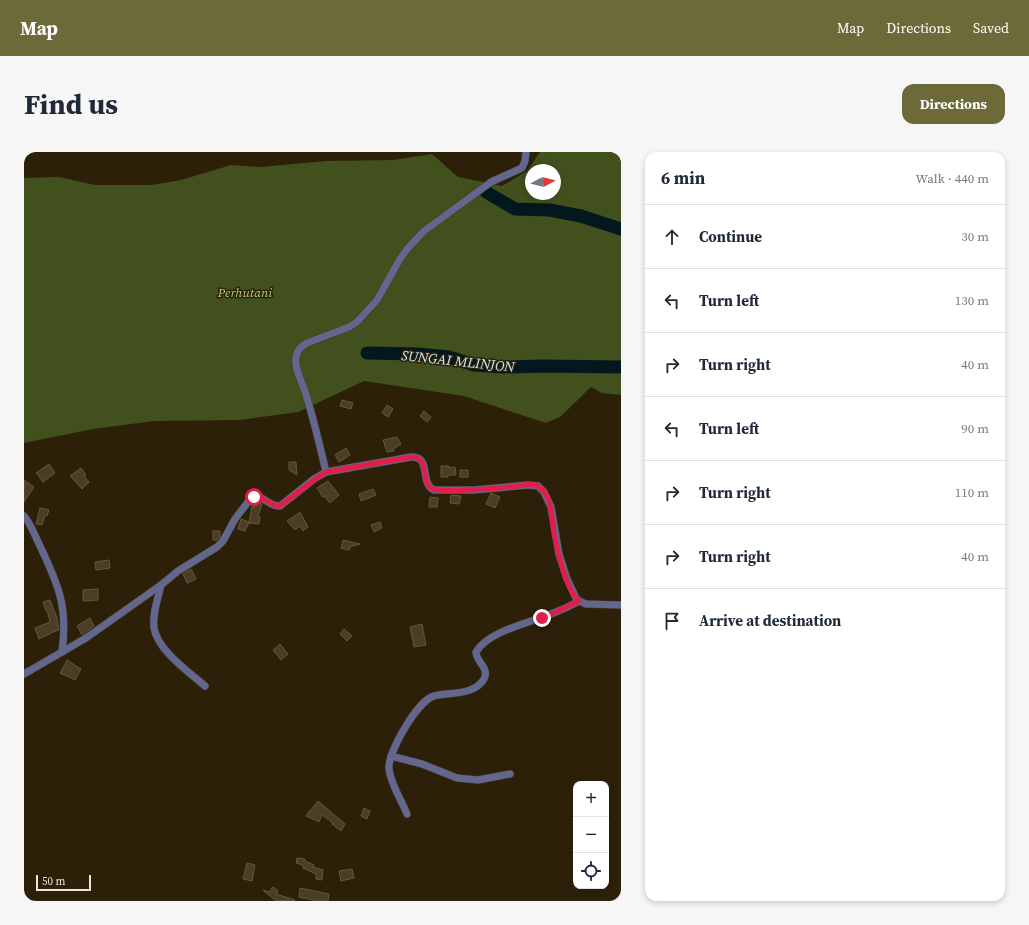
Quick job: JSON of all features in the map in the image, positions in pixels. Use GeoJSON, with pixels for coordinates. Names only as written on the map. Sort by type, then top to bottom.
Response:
{"type":"FeatureCollection","features":[{"type":"Feature","properties":{"kind":"street"},"geometry":{"type":"LineString","coordinates":[[326,472],[306,394],[296,364],[297,352],[307,343],[349,327],[356,322],[377,300],[400,259],[424,231],[491,182],[522,168],[525,161],[526,152]]}},
{"type":"Feature","properties":{"kind":"street"},"geometry":{"type":"LineString","coordinates":[[24,674],[86,638],[161,585],[178,571],[209,554],[223,541],[235,519],[251,498],[261,498],[275,506],[280,506],[326,472],[415,457],[421,459],[427,482],[434,490],[474,490],[528,485],[538,486],[544,492],[551,507],[559,554],[572,591],[579,601],[586,604],[621,605]]}},
{"type":"Feature","properties":{"kind":"street"},"geometry":{"type":"LineString","coordinates":[[24,516],[33,531],[57,584],[64,612],[64,637],[62,652]]}},
{"type":"Feature","properties":{"kind":"street"},"geometry":{"type":"LineString","coordinates":[[161,585],[155,609],[154,622],[156,634],[169,654],[205,686]]}},
{"type":"Feature","properties":{"kind":"street"},"geometry":{"type":"LineString","coordinates":[[407,814],[390,775],[389,764],[391,756],[409,722],[428,698],[436,695],[465,692],[481,683],[485,678],[485,671],[477,659],[476,654],[478,648],[508,629],[556,612],[579,601]]}},
{"type":"Feature","properties":{"kind":"street"},"geometry":{"type":"LineString","coordinates":[[391,756],[422,764],[450,776],[462,779],[478,780],[510,774]]}},
{"type":"Feature","properties":{"kind":"green space","name":"Perhutani"},"geometry":{"type":"Polygon","coordinates":[[[540,152],[621,152],[621,395],[602,393],[591,387],[560,417],[546,423],[464,396],[364,381],[298,412],[240,420],[154,421],[93,429],[24,443],[24,178],[59,177],[95,185],[152,185],[181,180],[231,165],[260,167],[327,161],[393,160],[432,154],[458,177],[502,186],[525,172],[525,200],[561,200],[561,164],[532,164],[540,152]]]}},
{"type":"Feature","properties":{"kind":"building"},"geometry":{"type":"Polygon","coordinates":[[[342,400],[353,403],[351,409],[340,406],[342,400]]]}},
{"type":"Feature","properties":{"kind":"building"},"geometry":{"type":"Polygon","coordinates":[[[387,405],[393,409],[388,417],[382,413],[387,405]]]}},
{"type":"Feature","properties":{"kind":"building"},"geometry":{"type":"Polygon","coordinates":[[[424,411],[431,417],[427,422],[420,416],[424,411]]]}},
{"type":"Feature","properties":{"kind":"building"},"geometry":{"type":"Polygon","coordinates":[[[397,437],[401,444],[393,449],[394,451],[387,452],[383,440],[397,437]]]}},
{"type":"Feature","properties":{"kind":"building"},"geometry":{"type":"Polygon","coordinates":[[[346,448],[350,455],[339,462],[335,455],[346,448]]]}},
{"type":"Feature","properties":{"kind":"building"},"geometry":{"type":"Polygon","coordinates":[[[289,462],[296,462],[297,475],[289,470],[289,462]]]}},
{"type":"Feature","properties":{"kind":"building"},"geometry":{"type":"Polygon","coordinates":[[[49,464],[55,473],[43,482],[36,473],[49,464]]]}},
{"type":"Feature","properties":{"kind":"building"},"geometry":{"type":"Polygon","coordinates":[[[441,466],[449,466],[448,468],[455,467],[456,475],[441,477],[441,466]]]}},
{"type":"Feature","properties":{"kind":"building"},"geometry":{"type":"Polygon","coordinates":[[[81,468],[86,475],[84,476],[89,482],[82,489],[70,476],[81,468]]]}},
{"type":"Feature","properties":{"kind":"building"},"geometry":{"type":"Polygon","coordinates":[[[460,470],[468,470],[468,477],[460,477],[460,470]]]}},
{"type":"Feature","properties":{"kind":"building"},"geometry":{"type":"Polygon","coordinates":[[[24,480],[34,487],[24,502],[24,480]]]}},
{"type":"Feature","properties":{"kind":"building"},"geometry":{"type":"Polygon","coordinates":[[[328,481],[339,495],[330,503],[324,496],[323,497],[317,488],[328,481]]]}},
{"type":"Feature","properties":{"kind":"building"},"geometry":{"type":"Polygon","coordinates":[[[373,489],[376,495],[361,501],[359,494],[373,489]]]}},
{"type":"Feature","properties":{"kind":"building"},"geometry":{"type":"Polygon","coordinates":[[[491,493],[500,497],[495,508],[486,504],[491,493]]]}},
{"type":"Feature","properties":{"kind":"building"},"geometry":{"type":"Polygon","coordinates":[[[451,495],[461,496],[459,504],[450,503],[451,495]]]}},
{"type":"Feature","properties":{"kind":"building"},"geometry":{"type":"Polygon","coordinates":[[[430,497],[438,498],[437,507],[429,507],[430,497]]]}},
{"type":"Feature","properties":{"kind":"building"},"geometry":{"type":"Polygon","coordinates":[[[256,502],[262,504],[258,516],[260,517],[259,524],[249,523],[252,506],[254,508],[256,502]]]}},
{"type":"Feature","properties":{"kind":"building"},"geometry":{"type":"Polygon","coordinates":[[[40,508],[49,510],[47,516],[45,515],[42,525],[36,524],[40,508]]]}},
{"type":"Feature","properties":{"kind":"building"},"geometry":{"type":"Polygon","coordinates":[[[300,512],[308,527],[303,531],[300,526],[295,530],[287,521],[300,512]]]}},
{"type":"Feature","properties":{"kind":"building"},"geometry":{"type":"Polygon","coordinates":[[[241,519],[249,522],[245,531],[238,529],[241,519]]]}},
{"type":"Feature","properties":{"kind":"building"},"geometry":{"type":"Polygon","coordinates":[[[380,522],[382,528],[374,532],[371,525],[380,522]]]}},
{"type":"Feature","properties":{"kind":"building"},"geometry":{"type":"Polygon","coordinates":[[[213,531],[220,531],[220,537],[217,540],[213,540],[213,531]]]}},
{"type":"Feature","properties":{"kind":"building"},"geometry":{"type":"Polygon","coordinates":[[[343,540],[360,544],[350,547],[349,550],[341,548],[343,540]]]}},
{"type":"Feature","properties":{"kind":"building"},"geometry":{"type":"Polygon","coordinates":[[[109,560],[110,568],[96,570],[95,562],[109,560]]]}},
{"type":"Feature","properties":{"kind":"building"},"geometry":{"type":"Polygon","coordinates":[[[191,569],[196,579],[187,583],[183,574],[191,569]]]}},
{"type":"Feature","properties":{"kind":"building"},"geometry":{"type":"Polygon","coordinates":[[[98,589],[98,600],[83,601],[83,590],[98,589]]]}},
{"type":"Feature","properties":{"kind":"building"},"geometry":{"type":"Polygon","coordinates":[[[50,600],[57,618],[59,630],[39,639],[35,628],[50,622],[43,602],[50,600]]]}},
{"type":"Feature","properties":{"kind":"building"},"geometry":{"type":"Polygon","coordinates":[[[90,618],[94,626],[82,635],[77,626],[90,618]]]}},
{"type":"Feature","properties":{"kind":"building"},"geometry":{"type":"Polygon","coordinates":[[[422,624],[426,645],[414,647],[410,627],[422,624]]]}},
{"type":"Feature","properties":{"kind":"building"},"geometry":{"type":"Polygon","coordinates":[[[344,629],[352,636],[347,641],[340,634],[344,629]]]}},
{"type":"Feature","properties":{"kind":"building"},"geometry":{"type":"Polygon","coordinates":[[[280,644],[288,654],[281,660],[273,650],[280,644]]]}},
{"type":"Feature","properties":{"kind":"building"},"geometry":{"type":"Polygon","coordinates":[[[67,660],[81,669],[75,680],[60,673],[67,660]]]}},
{"type":"Feature","properties":{"kind":"building"},"geometry":{"type":"Polygon","coordinates":[[[318,801],[345,824],[341,831],[322,815],[319,822],[306,816],[318,801]]]}},
{"type":"Feature","properties":{"kind":"building"},"geometry":{"type":"Polygon","coordinates":[[[364,808],[370,811],[367,819],[361,816],[364,808]]]}},
{"type":"Feature","properties":{"kind":"building"},"geometry":{"type":"Polygon","coordinates":[[[297,858],[305,859],[305,861],[314,865],[313,867],[323,870],[322,880],[316,879],[316,874],[303,868],[303,865],[296,863],[297,858]]]}},
{"type":"Feature","properties":{"kind":"building"},"geometry":{"type":"Polygon","coordinates":[[[247,863],[255,865],[252,881],[243,879],[247,863]]]}},
{"type":"Feature","properties":{"kind":"building"},"geometry":{"type":"Polygon","coordinates":[[[352,869],[354,878],[341,881],[339,871],[352,869]]]}},
{"type":"Feature","properties":{"kind":"building"},"geometry":{"type":"Polygon","coordinates":[[[273,887],[278,891],[276,894],[295,900],[276,901],[263,890],[269,892],[273,887]]]}},
{"type":"Feature","properties":{"kind":"building"},"geometry":{"type":"Polygon","coordinates":[[[300,888],[329,894],[328,901],[318,901],[299,897],[300,888]]]}},
{"type":"Feature","properties":{"kind":"waterway","name":"SUNGAI MLINJON"},"geometry":{"type":"LineString","coordinates":[[486,192],[515,209],[549,210],[581,216],[621,229]]}},
{"type":"Feature","properties":{"kind":"waterway","name":"SUNGAI MLINJON"},"geometry":{"type":"LineString","coordinates":[[367,353],[417,354],[449,357],[474,365],[504,367],[621,367]]}},
{"type":"Feature","properties":{"kind":"route"},"geometry":{"type":"LineString","coordinates":[[254,497],[261,498],[276,507],[280,506],[326,472],[411,457],[421,459],[424,465],[428,485],[434,490],[474,490],[528,485],[538,486],[544,492],[551,507],[554,534],[566,579],[579,601],[542,618]]}}]}
